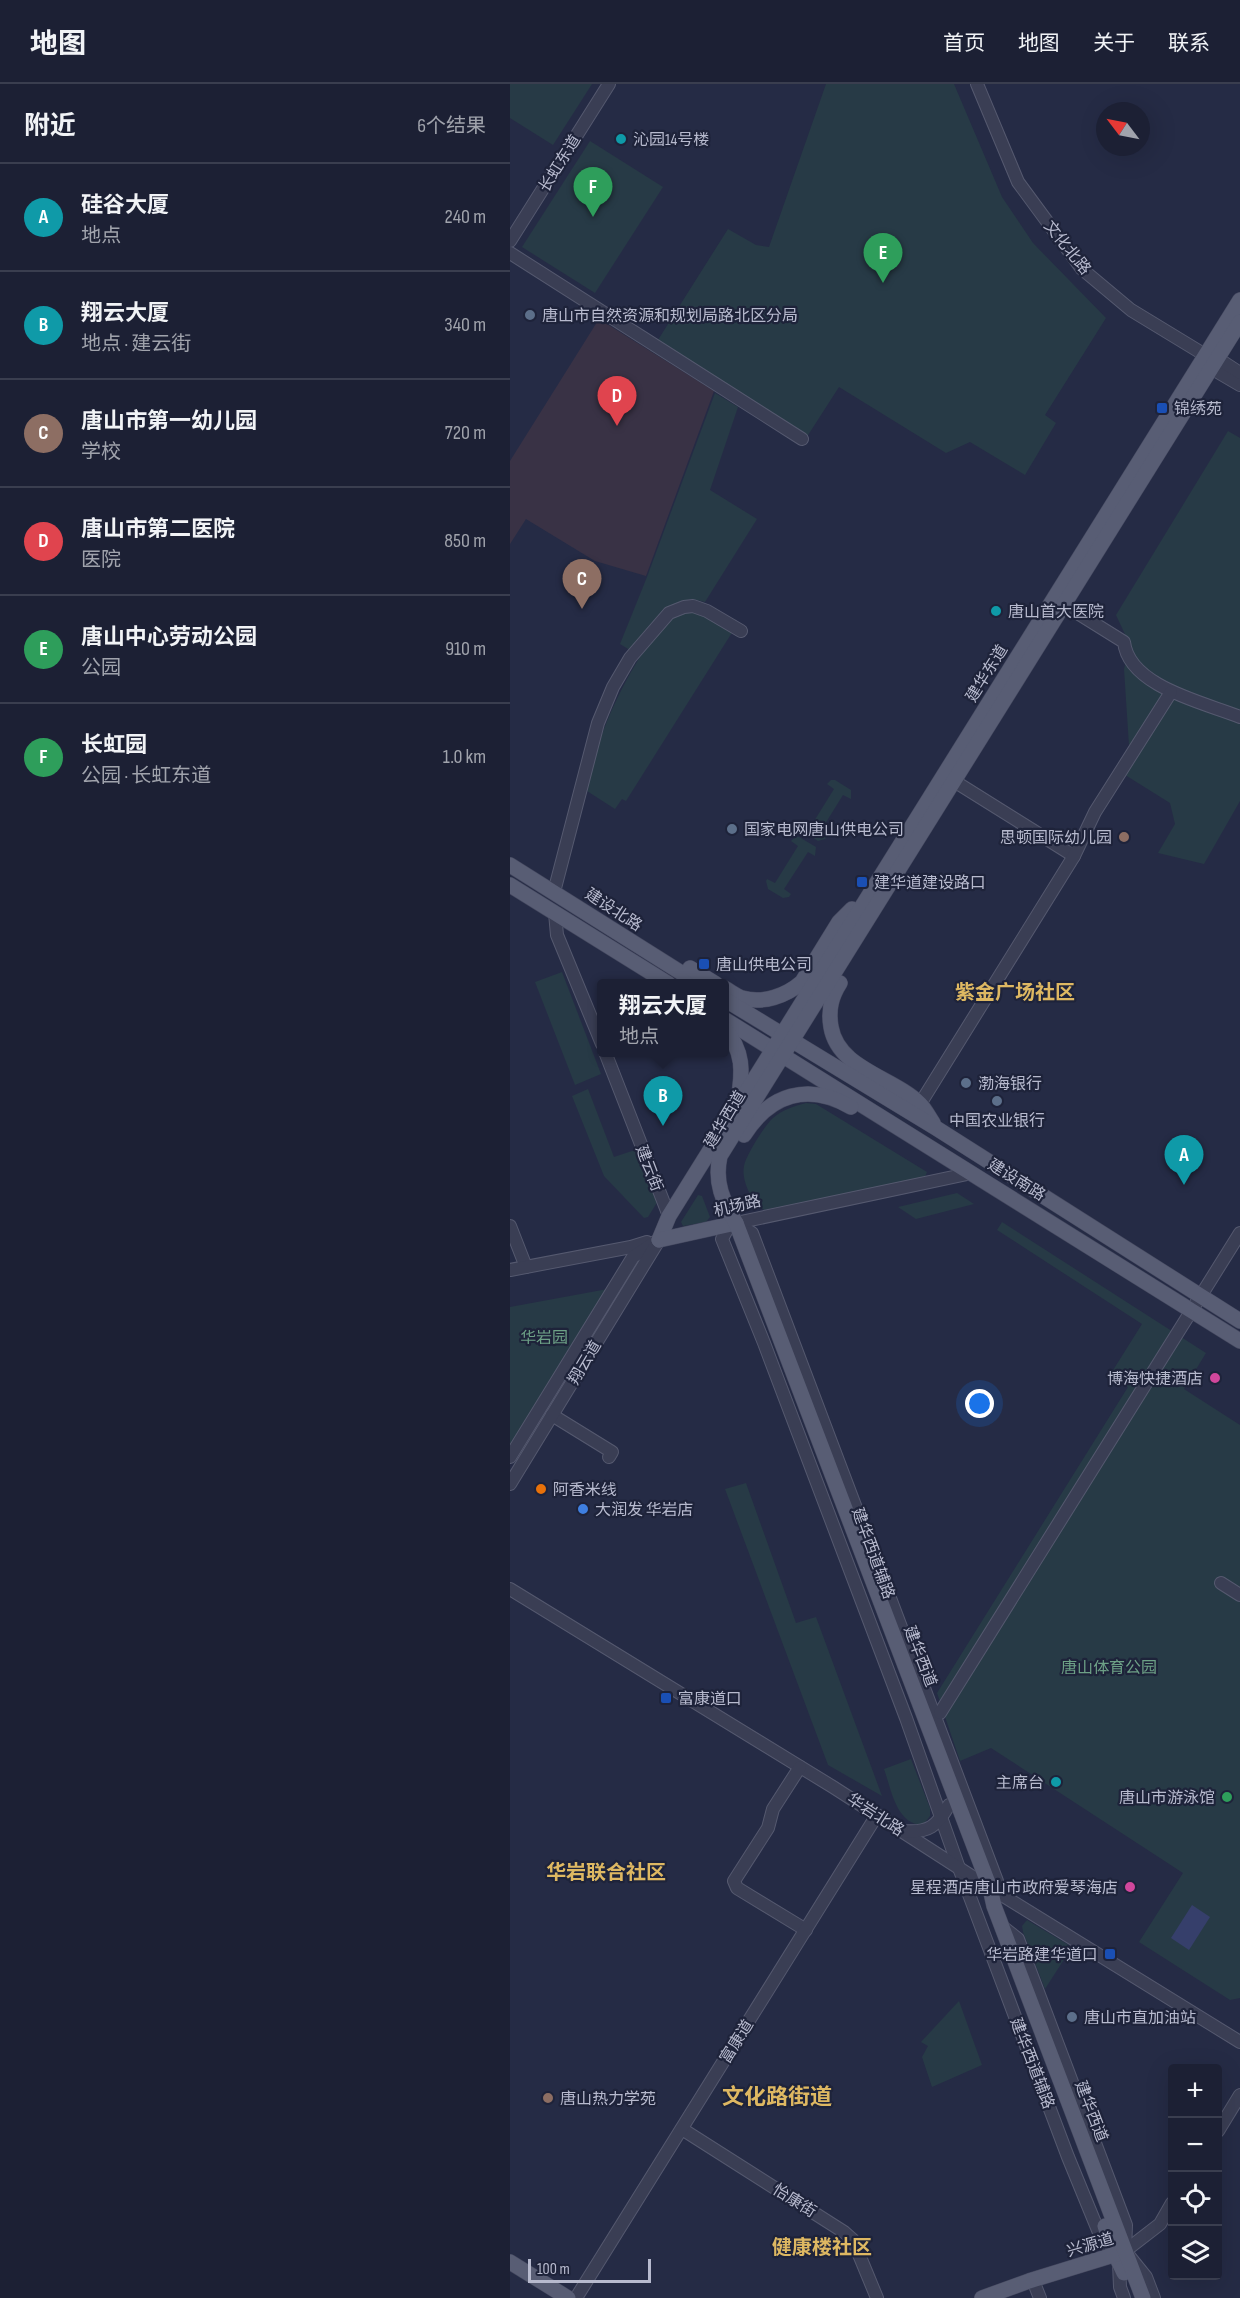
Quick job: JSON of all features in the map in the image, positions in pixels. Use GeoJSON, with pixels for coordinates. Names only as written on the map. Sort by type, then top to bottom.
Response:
{"type":"FeatureCollection","features":[{"type":"Feature","properties":{"kind":"main road","name":"建华东道"},"geometry":{"type":"LineString","coordinates":[[878,890],[954,782],[1211,361],[1240,300]]}},
{"type":"Feature","properties":{"kind":"main road","name":"建华东道"},"geometry":{"type":"LineString","coordinates":[[788,1038],[878,890],[1211,361],[1240,322]]}},
{"type":"Feature","properties":{"kind":"main road","name":"建设北路"},"geometry":{"type":"LineString","coordinates":[[510,865],[691,979]]}},
{"type":"Feature","properties":{"kind":"main road","name":"建设北路"},"geometry":{"type":"LineString","coordinates":[[510,885],[661,979]]}},
{"type":"Feature","properties":{"kind":"main road"},"geometry":{"type":"LineString","coordinates":[[729,991],[741,998],[762,999],[793,990],[802,982],[839,922],[878,890]]}},
{"type":"Feature","properties":{"kind":"main road"},"geometry":{"type":"LineString","coordinates":[[878,890],[872,929],[833,994],[830,1006],[832,1034],[834,1042],[844,1056],[920,1104],[936,1128]]}},
{"type":"Feature","properties":{"kind":"main road"},"geometry":{"type":"LineString","coordinates":[[628,940],[676,960],[708,979]]}},
{"type":"Feature","properties":{"kind":"main road"},"geometry":{"type":"LineString","coordinates":[[628,958],[655,979]]}},
{"type":"Feature","properties":{"kind":"main road"},"geometry":{"type":"LineString","coordinates":[[729,1002],[788,1038]]}},
{"type":"Feature","properties":{"kind":"main road"},"geometry":{"type":"LineString","coordinates":[[729,1021],[779,1052]]}},
{"type":"Feature","properties":{"kind":"main road"},"geometry":{"type":"LineString","coordinates":[[729,1034],[741,1059],[742,1073],[737,1109]]}},
{"type":"Feature","properties":{"kind":"main road","name":"建华西道"},"geometry":{"type":"LineString","coordinates":[[788,1038],[720,1156],[718,1186],[990,1888],[994,1906],[1004,1928],[1134,2298]]}},
{"type":"Feature","properties":{"kind":"main road","name":"建设南路"},"geometry":{"type":"LineString","coordinates":[[788,1038],[936,1128],[1240,1321]]}},
{"type":"Feature","properties":{"kind":"main road","name":"建华西道"},"geometry":{"type":"LineString","coordinates":[[658,1240],[669,1216],[737,1109],[779,1052]]}},
{"type":"Feature","properties":{"kind":"main road","name":"建设南路"},"geometry":{"type":"LineString","coordinates":[[779,1052],[1240,1341]]}},
{"type":"Feature","properties":{"kind":"main road"},"geometry":{"type":"LineString","coordinates":[[718,1186],[728,1159],[750,1125],[778,1100],[793,1095],[811,1094],[837,1099],[879,1124],[923,1142]]}},
{"type":"Feature","properties":{"kind":"main road"},"geometry":{"type":"LineString","coordinates":[[669,1216],[672,1229],[678,1235]]}},
{"type":"Feature","properties":{"kind":"main road","name":"建华西道"},"geometry":{"type":"LineString","coordinates":[[731,1220],[946,1811],[976,1879],[1119,2255],[1143,2298]]}},
{"type":"Feature","properties":{"kind":"main road","name":"机场路"},"geometry":{"type":"LineString","coordinates":[[658,1240],[708,1231],[731,1220]]}},
{"type":"Feature","properties":{"kind":"main road","name":"兴源道"},"geometry":{"type":"LineString","coordinates":[[1009,2298],[1038,2293],[1103,2269],[1119,2255]]}},
{"type":"Feature","properties":{"kind":"main road","name":"兴源道"},"geometry":{"type":"LineString","coordinates":[[982,2298],[1029,2281],[1119,2255]]}},
{"type":"Feature","properties":{"kind":"main road"},"geometry":{"type":"LineString","coordinates":[[510,2262],[567,2298]]}},
{"type":"Feature","properties":{"kind":"main road"},"geometry":{"type":"LineString","coordinates":[[510,2273],[550,2298]]}},
{"type":"Feature","properties":{"kind":"street","name":"长虹东道"},"geometry":{"type":"LineString","coordinates":[[510,241],[609,84]]}},
{"type":"Feature","properties":{"kind":"street","name":"文化北路"},"geometry":{"type":"LineString","coordinates":[[977,84],[1018,182],[1082,269],[1131,310],[1211,361],[1240,385]]}},
{"type":"Feature","properties":{"kind":"street"},"geometry":{"type":"LineString","coordinates":[[510,253],[802,439]]}},
{"type":"Feature","properties":{"kind":"street","name":"文化北路"},"geometry":{"type":"LineString","coordinates":[[1211,361],[1240,373]]}},
{"type":"Feature","properties":{"kind":"street"},"geometry":{"type":"LineString","coordinates":[[1063,604],[1124,642],[1125,651],[1131,662],[1171,692],[1240,717]]}},
{"type":"Feature","properties":{"kind":"street"},"geometry":{"type":"LineString","coordinates":[[554,892],[598,723],[613,687],[630,658],[669,613],[684,607],[693,606],[707,610],[741,631]]}},
{"type":"Feature","properties":{"kind":"street"},"geometry":{"type":"LineString","coordinates":[[920,1104],[1074,856],[1095,812],[1171,692]]}},
{"type":"Feature","properties":{"kind":"street"},"geometry":{"type":"LineString","coordinates":[[954,782],[1074,856]]}},
{"type":"Feature","properties":{"kind":"street"},"geometry":{"type":"LineString","coordinates":[[555,913],[557,935],[597,1032]]}},
{"type":"Feature","properties":{"kind":"street","name":"建云街"},"geometry":{"type":"LineString","coordinates":[[607,1057],[669,1216]]}},
{"type":"Feature","properties":{"kind":"street","name":"机场路"},"geometry":{"type":"LineString","coordinates":[[731,1220],[972,1173]]}},
{"type":"Feature","properties":{"kind":"street"},"geometry":{"type":"LineString","coordinates":[[510,1226],[526,1267]]}},
{"type":"Feature","properties":{"kind":"street"},"geometry":{"type":"LineString","coordinates":[[940,1713],[1240,1233]]}},
{"type":"Feature","properties":{"kind":"street"},"geometry":{"type":"LineString","coordinates":[[510,1457],[633,1257],[658,1240]]}},
{"type":"Feature","properties":{"kind":"street","name":"机场路"},"geometry":{"type":"LineString","coordinates":[[510,1270],[658,1240]]}},
{"type":"Feature","properties":{"kind":"street","name":"翔云道"},"geometry":{"type":"LineString","coordinates":[[510,1484],[658,1240]]}},
{"type":"Feature","properties":{"kind":"street"},"geometry":{"type":"LineString","coordinates":[[552,1415],[612,1452],[609,1457]]}},
{"type":"Feature","properties":{"kind":"street"},"geometry":{"type":"LineString","coordinates":[[1221,1583],[1240,1595]]}},
{"type":"Feature","properties":{"kind":"street","name":"华岩北路"},"geometry":{"type":"LineString","coordinates":[[510,1588],[1240,2042]]}},
{"type":"Feature","properties":{"kind":"street"},"geometry":{"type":"LineString","coordinates":[[800,1767],[773,1809],[768,1828],[734,1881],[737,1888],[806,1930]]}},
{"type":"Feature","properties":{"kind":"street"},"geometry":{"type":"LineString","coordinates":[[903,1831],[920,1833],[934,1826],[946,1811]]}},
{"type":"Feature","properties":{"kind":"street","name":"建华西道辅路"},"geometry":{"type":"LineString","coordinates":[[946,1811],[959,1868],[1068,2157],[1100,2235],[1119,2255],[1146,2277],[1155,2298]]}},
{"type":"Feature","properties":{"kind":"street","name":"富康道"},"geometry":{"type":"LineString","coordinates":[[576,2298],[877,1815]]}},
{"type":"Feature","properties":{"kind":"street"},"geometry":{"type":"LineString","coordinates":[[1222,2124],[1240,2095]]}},
{"type":"Feature","properties":{"kind":"street","name":"怡康街"},"geometry":{"type":"LineString","coordinates":[[682,2129],[844,2232],[853,2240],[877,2298]]}},
{"type":"Feature","properties":{"kind":"street"},"geometry":{"type":"LineString","coordinates":[[1119,2255],[1160,2224],[1168,2212]]}},
{"type":"Feature","properties":{"kind":"street","name":"建华西道辅路"},"geometry":{"type":"LineString","coordinates":[[1119,2255],[1120,2287],[1124,2298]]}},
{"type":"Feature","properties":{"kind":"shaded area"},"geometry":{"type":"Polygon","coordinates":[[[599,319],[714,391],[646,576],[595,561],[526,519],[510,544],[510,461],[599,319]]]}},
{"type":"Feature","properties":{"kind":"green space"},"geometry":{"type":"Polygon","coordinates":[[[510,84],[592,84],[553,145],[510,118],[510,84]]]}},
{"type":"Feature","properties":{"kind":"green space"},"geometry":{"type":"Polygon","coordinates":[[[826,84],[954,84],[1002,197],[1033,243],[1106,318],[1045,415],[1056,423],[1025,475],[970,442],[946,453],[839,387],[803,443],[651,351],[728,229],[756,245],[769,247],[826,84]]]}},
{"type":"Feature","properties":{"kind":"green space"},"geometry":{"type":"Polygon","coordinates":[[[590,141],[663,187],[595,293],[522,247],[590,141]]]}},
{"type":"Feature","properties":{"kind":"green space"},"geometry":{"type":"Polygon","coordinates":[[[715,393],[738,407],[710,490],[757,519],[705,602],[692,599],[678,602],[633,652],[620,644],[715,393]]]}},
{"type":"Feature","properties":{"kind":"green space"},"geometry":{"type":"Polygon","coordinates":[[[1228,431],[1240,438],[1240,801],[1204,864],[1158,853],[1175,824],[1170,803],[1122,773],[1130,761],[1124,669],[1130,645],[1116,615],[1228,431]]]}},
{"type":"Feature","properties":{"kind":"green space"},"geometry":{"type":"Polygon","coordinates":[[[683,609],[700,612],[733,631],[626,801],[622,799],[615,809],[587,791],[601,737],[624,685],[645,649],[670,619],[683,609]]]}},
{"type":"Feature","properties":{"kind":"green space"},"geometry":{"type":"Polygon","coordinates":[[[831,780],[851,790],[851,799],[843,795],[820,832],[827,837],[818,841],[804,832],[802,824],[803,822],[811,826],[834,789],[827,784],[831,780]]]}},
{"type":"Feature","properties":{"kind":"green space"},"geometry":{"type":"Polygon","coordinates":[[[795,837],[816,847],[815,856],[808,852],[784,889],[791,894],[783,898],[768,889],[766,881],[767,879],[775,883],[798,846],[791,841],[795,837]]]}},
{"type":"Feature","properties":{"kind":"green space"},"geometry":{"type":"Polygon","coordinates":[[[562,972],[601,1074],[575,1085],[535,982],[562,972]]]}},
{"type":"Feature","properties":{"kind":"green space"},"geometry":{"type":"Polygon","coordinates":[[[588,1089],[614,1157],[638,1149],[658,1201],[648,1217],[644,1218],[604,1176],[572,1096],[588,1089]]]}},
{"type":"Feature","properties":{"kind":"green space"},"geometry":{"type":"Polygon","coordinates":[[[806,1103],[816,1104],[927,1172],[925,1177],[764,1210],[748,1191],[744,1178],[745,1161],[756,1140],[773,1118],[788,1109],[806,1103]]]}},
{"type":"Feature","properties":{"kind":"green space"},"geometry":{"type":"Polygon","coordinates":[[[957,1193],[974,1204],[916,1219],[898,1207],[957,1193]]]}},
{"type":"Feature","properties":{"kind":"green space"},"geometry":{"type":"Polygon","coordinates":[[[698,1195],[702,1196],[710,1217],[706,1222],[683,1226],[681,1222],[698,1195]]]}},
{"type":"Feature","properties":{"kind":"green space","name":"唐山体育公园"},"geometry":{"type":"Polygon","coordinates":[[[1002,1222],[1206,1353],[1184,1389],[1240,1425],[1240,1998],[1230,2000],[1139,1942],[1183,1873],[991,1748],[960,1761],[937,1693],[1128,1387],[1110,1375],[1142,1324],[997,1230],[1002,1222]]]}},
{"type":"Feature","properties":{"kind":"green space","name":"华岩园"},"geometry":{"type":"Polygon","coordinates":[[[613,1288],[510,1452],[510,1307],[613,1288]]]}},
{"type":"Feature","properties":{"kind":"green space"},"geometry":{"type":"Polygon","coordinates":[[[746,1483],[796,1623],[816,1617],[882,1796],[828,1765],[725,1489],[746,1483]]]}},
{"type":"Feature","properties":{"kind":"green space"},"geometry":{"type":"Polygon","coordinates":[[[911,1759],[930,1808],[930,1816],[923,1825],[906,1819],[901,1812],[892,1795],[884,1769],[911,1759]]]}},
{"type":"Feature","properties":{"kind":"green space"},"geometry":{"type":"Polygon","coordinates":[[[1027,1920],[1072,1947],[1045,1989],[1023,1932],[1022,1926],[1027,1920]]]}},
{"type":"Feature","properties":{"kind":"green space"},"geometry":{"type":"Polygon","coordinates":[[[959,2001],[982,2065],[932,2087],[922,2057],[928,2046],[921,2042],[959,2001]]]}},
{"type":"Feature","properties":{"kind":"water"},"geometry":{"type":"Polygon","coordinates":[[[1192,1905],[1210,1917],[1189,1950],[1171,1938],[1192,1905]]]}},
{"type":"Feature","properties":{"kind":"place","name":"沁园14号楼"},"geometry":{"type":"Point","coordinates":[621,139]}},
{"type":"Feature","properties":{"kind":"place","name":"长虹园"},"geometry":{"type":"Point","coordinates":[593,217]}},
{"type":"Feature","properties":{"kind":"place","name":"唐山中心劳动公园"},"geometry":{"type":"Point","coordinates":[883,283]}},
{"type":"Feature","properties":{"kind":"place","name":"唐山市自然资源和规划局路北区分局"},"geometry":{"type":"Point","coordinates":[530,315]}},
{"type":"Feature","properties":{"kind":"place","name":"锦绣苑"},"geometry":{"type":"Point","coordinates":[1162,408]}},
{"type":"Feature","properties":{"kind":"place","name":"唐山市第二医院"},"geometry":{"type":"Point","coordinates":[617,426]}},
{"type":"Feature","properties":{"kind":"place","name":"唐山市第一幼儿园"},"geometry":{"type":"Point","coordinates":[582,609]}},
{"type":"Feature","properties":{"kind":"place","name":"唐山首大医院"},"geometry":{"type":"Point","coordinates":[996,611]}},
{"type":"Feature","properties":{"kind":"place","name":"国家电网唐山供电公司"},"geometry":{"type":"Point","coordinates":[732,829]}},
{"type":"Feature","properties":{"kind":"place","name":"思顿国际幼儿园"},"geometry":{"type":"Point","coordinates":[1124,837]}},
{"type":"Feature","properties":{"kind":"place","name":"建华道建设路口"},"geometry":{"type":"Point","coordinates":[862,882]}},
{"type":"Feature","properties":{"kind":"place","name":"唐山供电公司"},"geometry":{"type":"Point","coordinates":[704,964]}},
{"type":"Feature","properties":{"kind":"place","name":"渤海银行"},"geometry":{"type":"Point","coordinates":[966,1083]}},
{"type":"Feature","properties":{"kind":"place","name":"中国农业银行"},"geometry":{"type":"Point","coordinates":[997,1101]}},
{"type":"Feature","properties":{"kind":"place","name":"翔云大厦"},"geometry":{"type":"Point","coordinates":[663,1126]}},
{"type":"Feature","properties":{"kind":"place","name":"硅谷大厦"},"geometry":{"type":"Point","coordinates":[1184,1185]}},
{"type":"Feature","properties":{"kind":"place","name":"博海快捷酒店"},"geometry":{"type":"Point","coordinates":[1215,1378]}},
{"type":"Feature","properties":{"kind":"place","name":"阿香米线"},"geometry":{"type":"Point","coordinates":[541,1489]}},
{"type":"Feature","properties":{"kind":"place","name":"大润发 华岩店"},"geometry":{"type":"Point","coordinates":[583,1509]}},
{"type":"Feature","properties":{"kind":"place","name":"富康道口"},"geometry":{"type":"Point","coordinates":[666,1698]}},
{"type":"Feature","properties":{"kind":"place","name":"主席台"},"geometry":{"type":"Point","coordinates":[1056,1782]}},
{"type":"Feature","properties":{"kind":"place","name":"唐山市游泳馆"},"geometry":{"type":"Point","coordinates":[1227,1797]}},
{"type":"Feature","properties":{"kind":"place","name":"星程酒店唐山市政府爱琴海店"},"geometry":{"type":"Point","coordinates":[1130,1887]}},
{"type":"Feature","properties":{"kind":"place","name":"华岩路建华道口"},"geometry":{"type":"Point","coordinates":[1110,1954]}},
{"type":"Feature","properties":{"kind":"place","name":"唐山市直加油站"},"geometry":{"type":"Point","coordinates":[1072,2017]}},
{"type":"Feature","properties":{"kind":"place","name":"唐山热力学苑"},"geometry":{"type":"Point","coordinates":[548,2098]}},
{"type":"Feature","properties":{"kind":"district","name":"紫金广场社区"},"geometry":{"type":"Point","coordinates":[1015,992]}},
{"type":"Feature","properties":{"kind":"district","name":"华岩联合社区"},"geometry":{"type":"Point","coordinates":[606,1872]}},
{"type":"Feature","properties":{"kind":"district","name":"文化路街道"},"geometry":{"type":"Point","coordinates":[777,2096]}},
{"type":"Feature","properties":{"kind":"district","name":"健康楼社区"},"geometry":{"type":"Point","coordinates":[822,2247]}}]}
